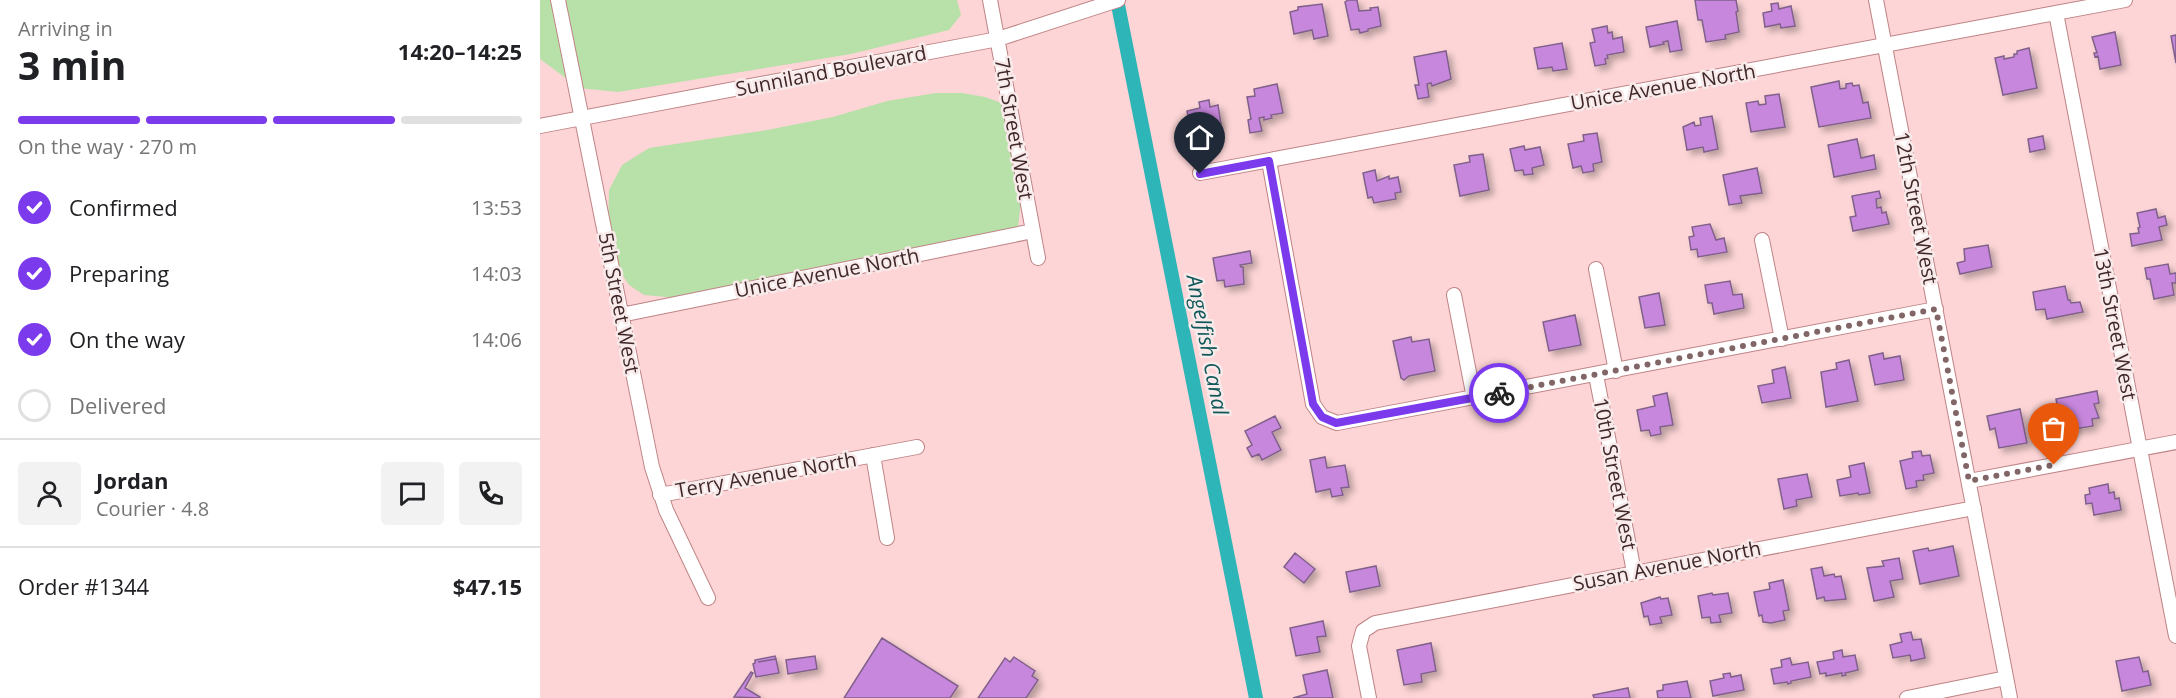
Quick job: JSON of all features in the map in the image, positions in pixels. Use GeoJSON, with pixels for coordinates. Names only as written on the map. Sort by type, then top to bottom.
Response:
{"type":"FeatureCollection","features":[{"type":"Feature","properties":{"kind":"street","name":"5th Street West"},"geometry":{"type":"LineString","coordinates":[[558,0],[652,466],[660,495],[708,597]]}},
{"type":"Feature","properties":{"kind":"street","name":"7th Street West"},"geometry":{"type":"LineString","coordinates":[[990,0],[1038,258]]}},
{"type":"Feature","properties":{"kind":"street","name":"Sunniland Boulevard"},"geometry":{"type":"LineString","coordinates":[[540,126],[998,39],[1118,0]]}},
{"type":"Feature","properties":{"kind":"street","name":"12th Street West"},"geometry":{"type":"LineString","coordinates":[[1876,0],[2010,698]]}},
{"type":"Feature","properties":{"kind":"street","name":"Unice Avenue North"},"geometry":{"type":"LineString","coordinates":[[1200,174],[2126,0]]}},
{"type":"Feature","properties":{"kind":"street","name":"13th Street West"},"geometry":{"type":"LineString","coordinates":[[2056,13],[2176,636]]}},
{"type":"Feature","properties":{"kind":"street"},"geometry":{"type":"LineString","coordinates":[[1269,161],[1313,404],[1322,417],[1336,423],[1936,309]]}},
{"type":"Feature","properties":{"kind":"street","name":"Unice Avenue North"},"geometry":{"type":"LineString","coordinates":[[621,315],[1033,231]]}},
{"type":"Feature","properties":{"kind":"street"},"geometry":{"type":"LineString","coordinates":[[1762,240],[1782,339]]}},
{"type":"Feature","properties":{"kind":"street"},"geometry":{"type":"LineString","coordinates":[[1596,269],[1616,371]]}},
{"type":"Feature","properties":{"kind":"street"},"geometry":{"type":"LineString","coordinates":[[1454,295],[1474,398]]}},
{"type":"Feature","properties":{"kind":"street","name":"10th Street West"},"geometry":{"type":"LineString","coordinates":[[1596,375],[1634,572]]}},
{"type":"Feature","properties":{"kind":"street"},"geometry":{"type":"LineString","coordinates":[[1969,481],[2176,442]]}},
{"type":"Feature","properties":{"kind":"street","name":"Terry Avenue North"},"geometry":{"type":"LineString","coordinates":[[660,495],[916,447]]}},
{"type":"Feature","properties":{"kind":"street","name":"Terry Avenue North"},"geometry":{"type":"LineString","coordinates":[[873,456],[888,538]]}},
{"type":"Feature","properties":{"kind":"street","name":"Susan Avenue North"},"geometry":{"type":"LineString","coordinates":[[1369,698],[1359,646],[1363,631],[1375,623],[1974,508]]}},
{"type":"Feature","properties":{"kind":"street"},"geometry":{"type":"LineString","coordinates":[[1907,698],[2006,678]]}},
{"type":"Feature","properties":{"kind":"green space"},"geometry":{"type":"Polygon","coordinates":[[[540,0],[957,0],[961,15],[949,30],[851,54],[618,92],[579,88],[540,59],[540,0]]]}},
{"type":"Feature","properties":{"kind":"green space"},"geometry":{"type":"Polygon","coordinates":[[[936,93],[962,93],[985,97],[999,102],[1008,113],[1023,184],[1018,227],[993,235],[678,298],[644,295],[629,285],[617,267],[608,225],[609,190],[622,165],[649,148],[767,130],[833,117],[887,101],[936,93]]]}},
{"type":"Feature","properties":{"kind":"building"},"geometry":{"type":"Polygon","coordinates":[[[1357,0],[1359,11],[1378,7],[1381,26],[1360,33],[1359,29],[1351,30],[1345,2],[1357,0]]]}},
{"type":"Feature","properties":{"kind":"building"},"geometry":{"type":"Polygon","coordinates":[[[1695,0],[1736,0],[1739,32],[1725,35],[1726,39],[1706,42],[1702,20],[1698,20],[1695,0]]]}},
{"type":"Feature","properties":{"kind":"building"},"geometry":{"type":"Polygon","coordinates":[[[1778,3],[1779,9],[1791,6],[1795,26],[1781,28],[1780,24],[1765,27],[1763,13],[1772,11],[1771,4],[1778,3]]]}},
{"type":"Feature","properties":{"kind":"building"},"geometry":{"type":"Polygon","coordinates":[[[1322,4],[1328,36],[1314,39],[1312,30],[1294,34],[1290,12],[1298,10],[1298,7],[1322,4]]]}},
{"type":"Feature","properties":{"kind":"building"},"geometry":{"type":"Polygon","coordinates":[[[1677,21],[1682,50],[1670,52],[1668,41],[1650,47],[1646,27],[1677,21]]]}},
{"type":"Feature","properties":{"kind":"building"},"geometry":{"type":"Polygon","coordinates":[[[1607,26],[1608,33],[1612,32],[1613,39],[1622,37],[1624,52],[1607,55],[1606,64],[1595,66],[1590,43],[1595,42],[1592,29],[1607,26]]]}},
{"type":"Feature","properties":{"kind":"building"},"geometry":{"type":"Polygon","coordinates":[[[2115,32],[2121,65],[2100,69],[2098,56],[2095,57],[2094,53],[2097,53],[2092,37],[2115,32]]]}},
{"type":"Feature","properties":{"kind":"building"},"geometry":{"type":"Polygon","coordinates":[[[2176,35],[2176,63],[2171,36],[2176,35]]]}},
{"type":"Feature","properties":{"kind":"building"},"geometry":{"type":"Polygon","coordinates":[[[1562,43],[1567,69],[1553,71],[1552,67],[1538,69],[1534,48],[1562,43]]]}},
{"type":"Feature","properties":{"kind":"building"},"geometry":{"type":"Polygon","coordinates":[[[2029,48],[2037,88],[2003,95],[1995,58],[2014,57],[2017,51],[2029,48]]]}},
{"type":"Feature","properties":{"kind":"building"},"geometry":{"type":"Polygon","coordinates":[[[1446,51],[1451,79],[1432,86],[1431,83],[1427,84],[1429,97],[1418,99],[1415,85],[1419,85],[1414,57],[1446,51]]]}},
{"type":"Feature","properties":{"kind":"building"},"geometry":{"type":"Polygon","coordinates":[[[1839,81],[1840,89],[1846,88],[1846,84],[1859,85],[1863,103],[1868,102],[1871,118],[1819,127],[1811,87],[1839,81]]]}},
{"type":"Feature","properties":{"kind":"building"},"geometry":{"type":"Polygon","coordinates":[[[1277,84],[1283,113],[1271,115],[1272,118],[1264,120],[1264,117],[1259,118],[1262,131],[1250,133],[1248,120],[1251,119],[1247,97],[1255,96],[1254,89],[1277,84]]]}},
{"type":"Feature","properties":{"kind":"building"},"geometry":{"type":"Polygon","coordinates":[[[1779,94],[1785,127],[1751,132],[1746,103],[1758,101],[1759,105],[1766,104],[1765,96],[1779,94]]]}},
{"type":"Feature","properties":{"kind":"building"},"geometry":{"type":"Polygon","coordinates":[[[1209,100],[1210,107],[1218,105],[1221,124],[1205,129],[1203,127],[1205,139],[1193,142],[1187,111],[1200,108],[1199,102],[1209,100]]]}},
{"type":"Feature","properties":{"kind":"building"},"geometry":{"type":"Polygon","coordinates":[[[1712,116],[1718,149],[1704,152],[1703,147],[1687,150],[1683,127],[1694,122],[1695,126],[1701,125],[1700,118],[1712,116]]]}},
{"type":"Feature","properties":{"kind":"building"},"geometry":{"type":"Polygon","coordinates":[[[1597,133],[1602,162],[1593,164],[1594,171],[1583,173],[1581,166],[1573,168],[1568,144],[1584,141],[1583,135],[1597,133]]]}},
{"type":"Feature","properties":{"kind":"building"},"geometry":{"type":"Polygon","coordinates":[[[2043,136],[2045,149],[2030,152],[2028,139],[2043,136]]]}},
{"type":"Feature","properties":{"kind":"building"},"geometry":{"type":"Polygon","coordinates":[[[1857,139],[1861,158],[1874,155],[1876,169],[1834,177],[1828,145],[1857,139]]]}},
{"type":"Feature","properties":{"kind":"building"},"geometry":{"type":"Polygon","coordinates":[[[1524,146],[1525,150],[1540,147],[1544,165],[1532,168],[1533,174],[1524,175],[1523,170],[1515,171],[1510,149],[1524,146]]]}},
{"type":"Feature","properties":{"kind":"building"},"geometry":{"type":"Polygon","coordinates":[[[1483,154],[1489,190],[1460,196],[1454,165],[1470,162],[1469,156],[1483,154]]]}},
{"type":"Feature","properties":{"kind":"building"},"geometry":{"type":"Polygon","coordinates":[[[1757,168],[1762,193],[1740,196],[1742,203],[1729,205],[1723,175],[1757,168]]]}},
{"type":"Feature","properties":{"kind":"building"},"geometry":{"type":"Polygon","coordinates":[[[1375,170],[1377,181],[1389,176],[1389,179],[1398,177],[1401,192],[1395,193],[1396,199],[1374,203],[1372,197],[1368,198],[1363,173],[1375,170]]]}},
{"type":"Feature","properties":{"kind":"building"},"geometry":{"type":"Polygon","coordinates":[[[1879,191],[1881,198],[1876,199],[1877,208],[1881,207],[1882,213],[1886,212],[1889,224],[1853,231],[1850,217],[1856,216],[1852,196],[1879,191]]]}},
{"type":"Feature","properties":{"kind":"building"},"geometry":{"type":"Polygon","coordinates":[[[2156,209],[2158,218],[2165,216],[2167,225],[2159,227],[2162,240],[2132,246],[2130,234],[2139,233],[2138,228],[2140,227],[2137,213],[2156,209]]]}},
{"type":"Feature","properties":{"kind":"building"},"geometry":{"type":"Polygon","coordinates":[[[1710,224],[1716,240],[1724,238],[1727,252],[1698,257],[1697,249],[1691,250],[1689,237],[1694,236],[1692,227],[1710,224]]]}},
{"type":"Feature","properties":{"kind":"building"},"geometry":{"type":"Polygon","coordinates":[[[1988,245],[1992,267],[1960,274],[1957,263],[1965,261],[1964,249],[1988,245]]]}},
{"type":"Feature","properties":{"kind":"building"},"geometry":{"type":"Polygon","coordinates":[[[1250,251],[1252,263],[1240,265],[1243,267],[1244,284],[1225,287],[1224,280],[1217,281],[1213,258],[1250,251]]]}},
{"type":"Feature","properties":{"kind":"building"},"geometry":{"type":"Polygon","coordinates":[[[2168,264],[2170,274],[2176,273],[2176,283],[2172,283],[2174,295],[2154,299],[2145,268],[2168,264]]]}},
{"type":"Feature","properties":{"kind":"building"},"geometry":{"type":"Polygon","coordinates":[[[1730,281],[1733,295],[1742,294],[1744,308],[1714,314],[1712,303],[1708,303],[1705,285],[1730,281]]]}},
{"type":"Feature","properties":{"kind":"building"},"geometry":{"type":"Polygon","coordinates":[[[2065,286],[2068,300],[2071,303],[2080,302],[2083,312],[2047,319],[2045,309],[2036,310],[2033,292],[2065,286]]]}},
{"type":"Feature","properties":{"kind":"building"},"geometry":{"type":"Polygon","coordinates":[[[1659,293],[1665,325],[1645,328],[1639,297],[1659,293]]]}},
{"type":"Feature","properties":{"kind":"building"},"geometry":{"type":"Polygon","coordinates":[[[1575,315],[1581,345],[1549,351],[1543,322],[1575,315]]]}},
{"type":"Feature","properties":{"kind":"building"},"geometry":{"type":"Polygon","coordinates":[[[1411,337],[1412,342],[1429,339],[1435,371],[1409,376],[1404,380],[1401,378],[1393,341],[1411,337]]]}},
{"type":"Feature","properties":{"kind":"building"},"geometry":{"type":"Polygon","coordinates":[[[1883,353],[1884,359],[1900,356],[1904,380],[1875,385],[1869,356],[1883,353]]]}},
{"type":"Feature","properties":{"kind":"building"},"geometry":{"type":"Polygon","coordinates":[[[1849,360],[1858,401],[1826,407],[1821,372],[1837,369],[1836,363],[1849,360]]]}},
{"type":"Feature","properties":{"kind":"building"},"geometry":{"type":"Polygon","coordinates":[[[1785,367],[1791,398],[1762,403],[1758,386],[1774,383],[1772,370],[1785,367]]]}},
{"type":"Feature","properties":{"kind":"building"},"geometry":{"type":"Polygon","coordinates":[[[2097,391],[2099,403],[2094,404],[2099,418],[2092,419],[2093,426],[2062,431],[2056,399],[2097,391]]]}},
{"type":"Feature","properties":{"kind":"building"},"geometry":{"type":"Polygon","coordinates":[[[1667,393],[1673,425],[1660,427],[1661,434],[1651,436],[1649,430],[1641,431],[1637,410],[1655,406],[1653,396],[1667,393]]]}},
{"type":"Feature","properties":{"kind":"building"},"geometry":{"type":"Polygon","coordinates":[[[2020,409],[2027,443],[1999,448],[1995,428],[1990,430],[1987,416],[2020,409]]]}},
{"type":"Feature","properties":{"kind":"building"},"geometry":{"type":"Polygon","coordinates":[[[1275,416],[1281,428],[1272,432],[1281,450],[1262,460],[1259,454],[1252,457],[1247,448],[1252,445],[1245,431],[1275,416]]]}},
{"type":"Feature","properties":{"kind":"building"},"geometry":{"type":"Polygon","coordinates":[[[1921,451],[1922,456],[1930,455],[1934,473],[1923,475],[1924,480],[1916,481],[1917,487],[1906,489],[1900,461],[1913,458],[1912,452],[1921,451]]]}},
{"type":"Feature","properties":{"kind":"building"},"geometry":{"type":"Polygon","coordinates":[[[1325,457],[1327,468],[1345,465],[1349,487],[1341,488],[1343,495],[1332,497],[1330,489],[1316,492],[1310,460],[1325,457]]]}},
{"type":"Feature","properties":{"kind":"building"},"geometry":{"type":"Polygon","coordinates":[[[1864,463],[1870,493],[1840,496],[1837,480],[1851,477],[1849,466],[1864,463]]]}},
{"type":"Feature","properties":{"kind":"building"},"geometry":{"type":"Polygon","coordinates":[[[1807,474],[1812,497],[1796,500],[1797,506],[1784,509],[1778,479],[1807,474]]]}},
{"type":"Feature","properties":{"kind":"building"},"geometry":{"type":"Polygon","coordinates":[[[2108,484],[2109,493],[2114,492],[2115,499],[2119,498],[2121,510],[2094,515],[2092,503],[2086,504],[2085,495],[2090,494],[2089,488],[2108,484]]]}},
{"type":"Feature","properties":{"kind":"building"},"geometry":{"type":"Polygon","coordinates":[[[1953,546],[1959,576],[1920,584],[1913,551],[1928,548],[1929,551],[1953,546]]]}},
{"type":"Feature","properties":{"kind":"building"},"geometry":{"type":"Polygon","coordinates":[[[1295,553],[1315,569],[1304,583],[1284,567],[1295,553]]]}},
{"type":"Feature","properties":{"kind":"building"},"geometry":{"type":"Polygon","coordinates":[[[1899,558],[1903,579],[1890,581],[1894,597],[1874,601],[1867,568],[1884,566],[1882,561],[1899,558]]]}},
{"type":"Feature","properties":{"kind":"building"},"geometry":{"type":"Polygon","coordinates":[[[1376,566],[1380,586],[1350,592],[1346,572],[1376,566]]]}},
{"type":"Feature","properties":{"kind":"building"},"geometry":{"type":"Polygon","coordinates":[[[1822,567],[1824,576],[1834,574],[1835,577],[1841,576],[1846,599],[1825,601],[1824,597],[1817,599],[1811,569],[1822,567]]]}},
{"type":"Feature","properties":{"kind":"building"},"geometry":{"type":"Polygon","coordinates":[[[1783,580],[1789,610],[1783,611],[1785,620],[1763,622],[1762,615],[1759,616],[1754,592],[1770,589],[1769,583],[1783,580]]]}},
{"type":"Feature","properties":{"kind":"building"},"geometry":{"type":"Polygon","coordinates":[[[1712,593],[1713,595],[1728,593],[1732,613],[1719,615],[1721,622],[1711,623],[1710,617],[1702,618],[1698,596],[1712,593]]]}},
{"type":"Feature","properties":{"kind":"building"},"geometry":{"type":"Polygon","coordinates":[[[1660,597],[1661,599],[1668,598],[1672,615],[1660,617],[1662,623],[1650,625],[1648,616],[1644,617],[1641,603],[1660,597]]]}},
{"type":"Feature","properties":{"kind":"building"},"geometry":{"type":"Polygon","coordinates":[[[1323,621],[1326,636],[1317,637],[1320,652],[1296,656],[1290,628],[1323,621]]]}},
{"type":"Feature","properties":{"kind":"building"},"geometry":{"type":"Polygon","coordinates":[[[1911,632],[1913,640],[1921,639],[1925,658],[1911,661],[1910,655],[1893,658],[1890,645],[1902,642],[1900,634],[1911,632]]]}},
{"type":"Feature","properties":{"kind":"building"},"geometry":{"type":"Polygon","coordinates":[[[882,638],[958,686],[950,698],[844,698],[882,638]]]}},
{"type":"Feature","properties":{"kind":"building"},"geometry":{"type":"Polygon","coordinates":[[[1431,643],[1436,671],[1421,674],[1422,682],[1404,685],[1397,650],[1431,643]]]}},
{"type":"Feature","properties":{"kind":"building"},"geometry":{"type":"Polygon","coordinates":[[[1842,650],[1843,657],[1855,655],[1858,670],[1842,676],[1842,673],[1826,676],[1826,673],[1820,674],[1817,662],[1834,659],[1833,652],[1842,650]]]}},
{"type":"Feature","properties":{"kind":"building"},"geometry":{"type":"Polygon","coordinates":[[[775,656],[779,673],[756,677],[753,664],[755,660],[775,656]]]}},
{"type":"Feature","properties":{"kind":"building"},"geometry":{"type":"Polygon","coordinates":[[[815,656],[817,669],[788,674],[786,660],[815,656]]]}},
{"type":"Feature","properties":{"kind":"building"},"geometry":{"type":"Polygon","coordinates":[[[1014,657],[1035,671],[1032,676],[1038,680],[1026,698],[978,698],[1005,658],[1010,662],[1014,657]]]}},
{"type":"Feature","properties":{"kind":"building"},"geometry":{"type":"Polygon","coordinates":[[[2139,657],[2143,672],[2148,671],[2151,685],[2122,691],[2116,661],[2139,657]]]}},
{"type":"Feature","properties":{"kind":"building"},"geometry":{"type":"Polygon","coordinates":[[[1790,658],[1792,665],[1808,662],[1811,677],[1791,681],[1788,684],[1787,682],[1774,684],[1771,669],[1782,667],[1781,660],[1790,658]]]}},
{"type":"Feature","properties":{"kind":"building"},"geometry":{"type":"Polygon","coordinates":[[[1327,670],[1333,698],[1293,698],[1307,694],[1303,675],[1327,670]]]}},
{"type":"Feature","properties":{"kind":"building"},"geometry":{"type":"Polygon","coordinates":[[[751,672],[753,673],[745,688],[760,698],[734,697],[751,672]]]}},
{"type":"Feature","properties":{"kind":"building"},"geometry":{"type":"Polygon","coordinates":[[[1730,673],[1731,677],[1741,675],[1744,690],[1713,696],[1710,681],[1724,678],[1723,674],[1730,673]]]}},
{"type":"Feature","properties":{"kind":"building"},"geometry":{"type":"Polygon","coordinates":[[[1687,681],[1691,698],[1658,698],[1657,691],[1663,690],[1663,685],[1687,681]]]}},
{"type":"Feature","properties":{"kind":"building"},"geometry":{"type":"Polygon","coordinates":[[[1628,688],[1630,698],[1594,698],[1593,695],[1628,688]]]}},
{"type":"Feature","properties":{"kind":"waterway","name":"Angelfish Canal"},"geometry":{"type":"LineString","coordinates":[[1117,0],[1256,698]]}},
{"type":"Feature","properties":{"kind":"way so far"},"geometry":{"type":"LineString","coordinates":[[1499,393],[1936,309],[1969,481],[2054,465]]}},
{"type":"Feature","properties":{"kind":"route"},"geometry":{"type":"LineString","coordinates":[[1200,174],[1269,161],[1313,404],[1322,417],[1336,423],[1499,393]]}}]}
